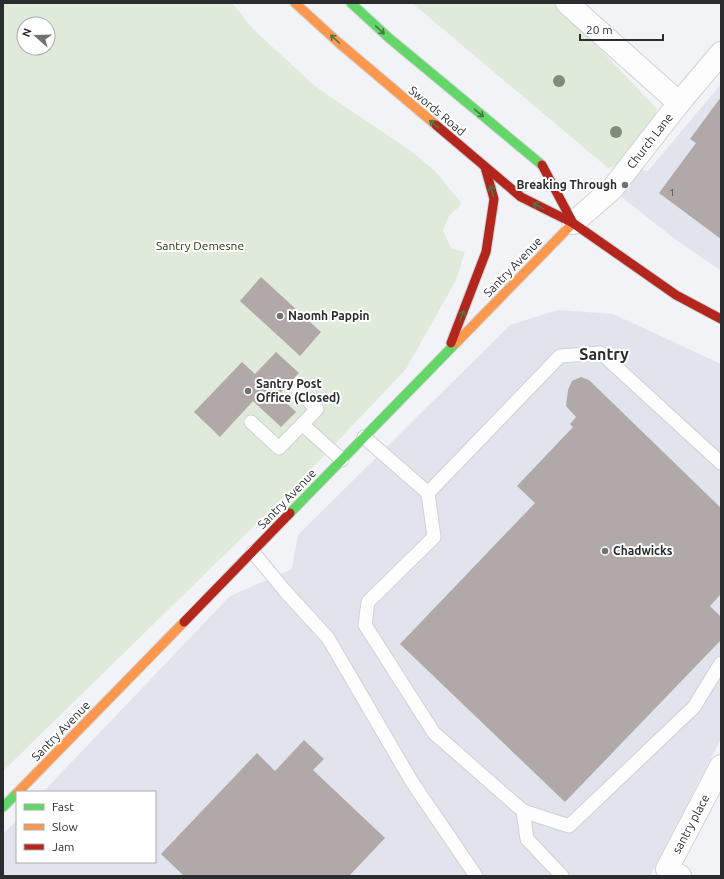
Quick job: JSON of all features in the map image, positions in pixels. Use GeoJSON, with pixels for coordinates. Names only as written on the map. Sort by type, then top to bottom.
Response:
{"type":"FeatureCollection","features":[{"type":"Feature","properties":{"kind":"main road","name":"Swords Road"},"geometry":{"type":"LineString","coordinates":[[295,3],[521,197],[573,223],[676,296],[721,319]]}},
{"type":"Feature","properties":{"kind":"main road","name":"Swords Road"},"geometry":{"type":"LineString","coordinates":[[351,3],[389,38],[541,163],[573,223]]}},
{"type":"Feature","properties":{"kind":"main road"},"geometry":{"type":"LineString","coordinates":[[447,352],[486,252],[489,240],[494,199],[485,167]]}},
{"type":"Feature","properties":{"kind":"main road","name":"Santry Avenue"},"geometry":{"type":"LineString","coordinates":[[20,791],[573,223]]}},
{"type":"Feature","properties":{"kind":"main road","name":"Santry Avenue"},"geometry":{"type":"LineString","coordinates":[[3,807],[16,795]]}},
{"type":"Feature","properties":{"kind":"street"},"geometry":{"type":"LineString","coordinates":[[567,3],[679,103]]}},
{"type":"Feature","properties":{"kind":"street","name":"Church Lane"},"geometry":{"type":"LineString","coordinates":[[573,223],[612,189],[679,103],[721,53]]}},
{"type":"Feature","properties":{"kind":"street","name":"santry place"},"geometry":{"type":"LineString","coordinates":[[680,876],[667,869],[721,766]]}},
{"type":"Feature","properties":{"kind":"lane"},"geometry":{"type":"LineString","coordinates":[[428,493],[560,356],[601,353],[721,463]]}},
{"type":"Feature","properties":{"kind":"lane"},"geometry":{"type":"LineString","coordinates":[[251,422],[279,448],[317,409],[298,391]]}},
{"type":"Feature","properties":{"kind":"lane"},"geometry":{"type":"LineString","coordinates":[[303,425],[342,460]]}},
{"type":"Feature","properties":{"kind":"lane"},"geometry":{"type":"LineString","coordinates":[[364,437],[428,493],[434,537],[368,602],[365,625],[434,733],[523,811],[569,826],[694,708],[721,663]]}},
{"type":"Feature","properties":{"kind":"lane"},"geometry":{"type":"LineString","coordinates":[[253,552],[285,591],[328,638],[412,782],[476,876]]}},
{"type":"Feature","properties":{"kind":"lane"},"geometry":{"type":"LineString","coordinates":[[523,811],[527,839],[562,876]]}},
{"type":"Feature","properties":{"kind":"shaded area"},"geometry":{"type":"Polygon","coordinates":[[[721,84],[721,271],[675,239],[619,195],[638,169],[648,171],[721,84]]]}},
{"type":"Feature","properties":{"kind":"shaded area"},"geometry":{"type":"Polygon","coordinates":[[[558,310],[613,314],[721,364],[721,739],[650,876],[3,876],[3,834],[16,821],[16,863],[156,863],[156,791],[44,791],[230,596],[292,569],[298,535],[510,325],[558,310]]]}},
{"type":"Feature","properties":{"kind":"green space","name":"Santry Demesne"},"geometry":{"type":"Polygon","coordinates":[[[3,3],[232,3],[254,30],[316,87],[411,151],[434,170],[462,204],[449,216],[443,230],[451,248],[465,252],[456,280],[406,369],[297,484],[3,771],[3,3]]]}},
{"type":"Feature","properties":{"kind":"green space"},"geometry":{"type":"Polygon","coordinates":[[[412,3],[556,3],[657,109],[652,127],[632,160],[608,168],[412,3]]]}},
{"type":"Feature","properties":{"kind":"building"},"geometry":{"type":"Polygon","coordinates":[[[721,97],[721,239],[659,193],[696,143],[690,139],[721,97]]]}},
{"type":"Feature","properties":{"kind":"building","name":"Naomh Pappin"},"geometry":{"type":"Polygon","coordinates":[[[261,277],[321,332],[300,356],[240,301],[261,277]]]}},
{"type":"Feature","properties":{"kind":"building","name":"Santry Post Office (Closed)"},"geometry":{"type":"Polygon","coordinates":[[[276,352],[299,373],[278,395],[296,412],[281,427],[253,401],[220,437],[194,412],[242,362],[255,374],[276,352]]]}},
{"type":"Feature","properties":{"kind":"building","name":"Chadwicks"},"geometry":{"type":"Polygon","coordinates":[[[581,377],[589,380],[721,508],[721,594],[710,606],[721,617],[721,640],[565,802],[400,644],[535,503],[517,486],[573,427],[570,424],[576,417],[566,406],[568,390],[572,381],[581,377]]]}},
{"type":"Feature","properties":{"kind":"building"},"geometry":{"type":"Polygon","coordinates":[[[304,740],[324,759],[313,770],[385,838],[349,876],[184,876],[161,854],[257,753],[275,771],[304,740]]]}},
{"type":"Feature","properties":{"kind":"traffic: fast"},"geometry":{"type":"LineString","coordinates":[[351,3],[389,38],[542,165]]}},
{"type":"Feature","properties":{"kind":"traffic: fast"},"geometry":{"type":"LineString","coordinates":[[290,513],[456,343]]}},
{"type":"Feature","properties":{"kind":"traffic: fast"},"geometry":{"type":"LineString","coordinates":[[3,807],[16,794]]}},
{"type":"Feature","properties":{"kind":"traffic: slow"},"geometry":{"type":"LineString","coordinates":[[295,3],[339,43],[436,125]]}},
{"type":"Feature","properties":{"kind":"traffic: slow"},"geometry":{"type":"LineString","coordinates":[[456,343],[573,223]]}},
{"type":"Feature","properties":{"kind":"traffic: slow"},"geometry":{"type":"LineString","coordinates":[[19,791],[184,622]]}},
{"type":"Feature","properties":{"kind":"traffic: jam"},"geometry":{"type":"LineString","coordinates":[[436,125],[521,197],[573,223],[676,295],[721,319]]}},
{"type":"Feature","properties":{"kind":"traffic: jam"},"geometry":{"type":"LineString","coordinates":[[542,165],[573,223]]}},
{"type":"Feature","properties":{"kind":"traffic: jam"},"geometry":{"type":"LineString","coordinates":[[451,343],[486,252],[494,199],[485,167]]}},
{"type":"Feature","properties":{"kind":"traffic: jam"},"geometry":{"type":"LineString","coordinates":[[184,622],[290,513]]}},
{"type":"Feature","properties":{"kind":"place","name":"Breaking Through"},"geometry":{"type":"Point","coordinates":[625,185]}},
{"type":"Feature","properties":{"kind":"place","name":"Naomh Pappin"},"geometry":{"type":"Point","coordinates":[280,316]}},
{"type":"Feature","properties":{"kind":"place","name":"Santry Post Office (Closed)"},"geometry":{"type":"Point","coordinates":[248,391]}},
{"type":"Feature","properties":{"kind":"place","name":"Chadwicks"},"geometry":{"type":"Point","coordinates":[605,551]}},
{"type":"Feature","properties":{"kind":"district","name":"Santry"},"geometry":{"type":"Point","coordinates":[604,354]}}]}
